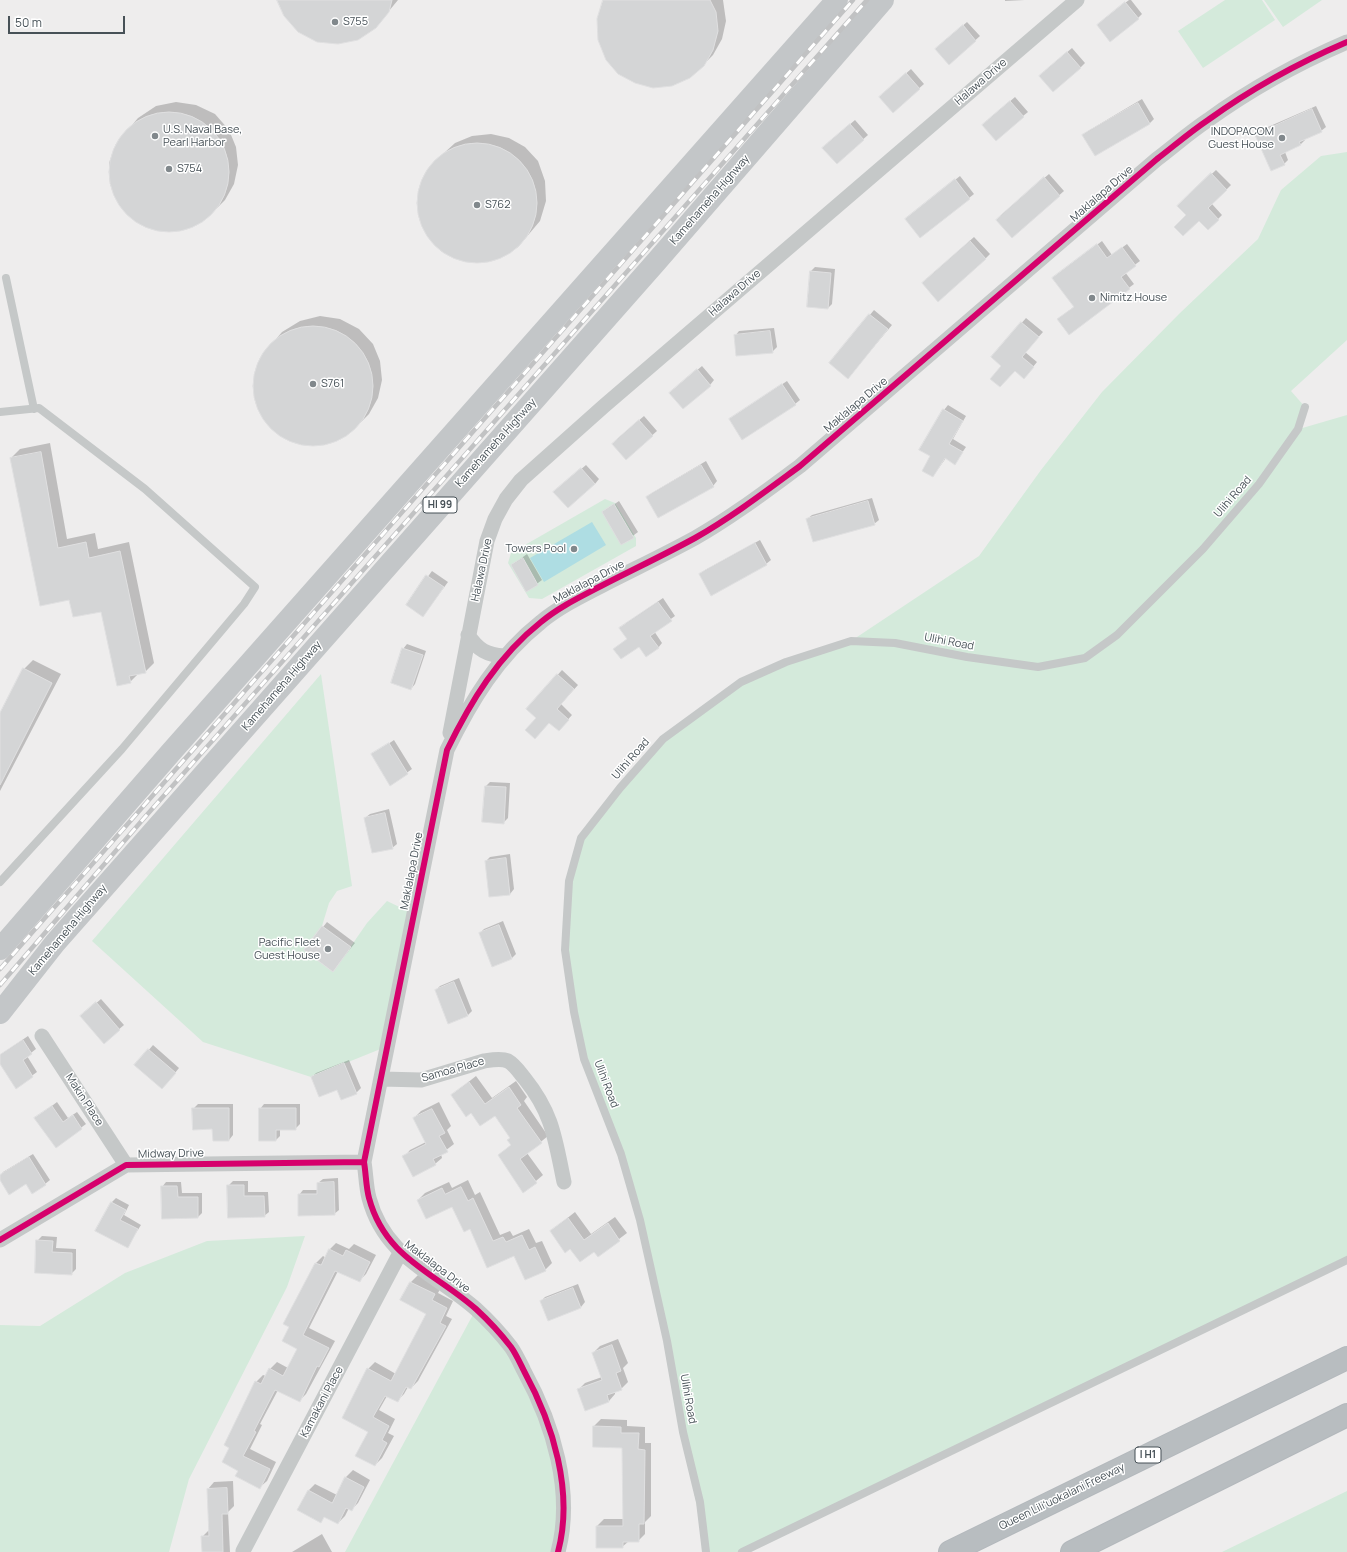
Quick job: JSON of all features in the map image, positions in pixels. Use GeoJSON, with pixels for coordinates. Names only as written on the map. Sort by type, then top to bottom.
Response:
{"type":"FeatureCollection","features":[{"type":"Feature","properties":{"kind":"highway","name":"Queen Liliʻuokalani Freeway"},"geometry":{"type":"LineString","coordinates":[[950,1552],[1347,1358]]}},
{"type":"Feature","properties":{"kind":"highway"},"geometry":{"type":"LineString","coordinates":[[1072,1552],[1347,1415]]}},
{"type":"Feature","properties":{"kind":"main road"},"geometry":{"type":"LineString","coordinates":[[0,949],[172,751],[837,0]]}},
{"type":"Feature","properties":{"kind":"main road","name":"Kamehameha Highway"},"geometry":{"type":"LineString","coordinates":[[0,1013],[54,943],[656,262],[884,0]]}},
{"type":"Feature","properties":{"kind":"street","name":"Halawa Drive"},"geometry":{"type":"LineString","coordinates":[[447,750],[487,541],[503,505],[521,480],[616,396],[1074,1]]}},
{"type":"Feature","properties":{"kind":"street","name":"Maklalapa Drive"},"geometry":{"type":"LineString","coordinates":[[558,1552],[563,1535],[562,1496],[558,1456],[546,1418],[531,1383],[511,1347],[476,1309],[400,1253],[388,1238],[374,1211],[369,1197],[364,1162],[382,1079],[447,750],[482,686],[504,656],[541,621],[566,604],[696,537],[758,498],[800,466],[1145,169],[1208,120],[1262,85],[1302,63],[1347,42]]}},
{"type":"Feature","properties":{"kind":"street"},"geometry":{"type":"LineString","coordinates":[[468,635],[475,645],[484,652],[504,656]]}},
{"type":"Feature","properties":{"kind":"street","name":"Makin Place"},"geometry":{"type":"LineString","coordinates":[[42,1036],[126,1165]]}},
{"type":"Feature","properties":{"kind":"street","name":"Samoa Place"},"geometry":{"type":"LineString","coordinates":[[382,1079],[421,1080],[484,1061],[494,1059],[507,1061],[516,1068],[543,1103],[552,1124],[564,1182]]}},
{"type":"Feature","properties":{"kind":"street","name":"Midway Drive"},"geometry":{"type":"LineString","coordinates":[[0,1240],[126,1165],[364,1162]]}},
{"type":"Feature","properties":{"kind":"street","name":"Kamakani Place"},"geometry":{"type":"LineString","coordinates":[[243,1551],[400,1253]]}},
{"type":"Feature","properties":{"kind":"lane"},"geometry":{"type":"LineString","coordinates":[[6,278],[34,409]]}},
{"type":"Feature","properties":{"kind":"lane","name":"Ulihi Road"},"geometry":{"type":"LineString","coordinates":[[706,1552],[700,1502],[683,1432],[667,1341],[640,1220],[621,1154],[584,1059],[574,1012],[565,950],[569,881],[581,838],[620,788],[663,739],[741,682],[786,662],[851,641],[895,642],[967,657],[1038,667],[1085,658],[1117,635],[1203,550],[1259,484],[1298,429],[1305,407]]}},
{"type":"Feature","properties":{"kind":"lane"},"geometry":{"type":"LineString","coordinates":[[0,412],[39,408],[145,488],[255,587],[244,604],[122,749],[0,882]]}},
{"type":"Feature","properties":{"kind":"lane"},"geometry":{"type":"LineString","coordinates":[[742,1552],[1347,1260]]}},
{"type":"Feature","properties":{"kind":"green space"},"geometry":{"type":"Polygon","coordinates":[[[1225,0],[1262,0],[1275,20],[1203,68],[1178,31],[1225,0]]]}},
{"type":"Feature","properties":{"kind":"green space"},"geometry":{"type":"Polygon","coordinates":[[[1264,0],[1322,0],[1283,27],[1264,0]]]}},
{"type":"Feature","properties":{"kind":"green space"},"geometry":{"type":"Polygon","coordinates":[[[1347,152],[1347,340],[1291,391],[1305,407],[1299,429],[1347,415],[1347,1260],[742,1552],[706,1552],[640,1220],[584,1059],[565,950],[569,881],[581,838],[663,739],[741,682],[851,641],[979,556],[1041,470],[1102,392],[1180,313],[1258,239],[1281,190],[1321,156],[1347,152]]]}},
{"type":"Feature","properties":{"kind":"green space","name":"Towers Pool"},"geometry":{"type":"Polygon","coordinates":[[[605,499],[615,503],[636,538],[636,546],[542,599],[529,598],[508,563],[511,553],[605,499]]]}},
{"type":"Feature","properties":{"kind":"green space"},"geometry":{"type":"Polygon","coordinates":[[[321,674],[352,886],[337,891],[329,903],[322,926],[304,950],[333,972],[367,923],[387,901],[414,914],[388,1046],[311,1077],[203,1042],[92,941],[321,674]]]}},
{"type":"Feature","properties":{"kind":"green space"},"geometry":{"type":"Polygon","coordinates":[[[305,1236],[287,1287],[189,1479],[169,1552],[0,1552],[0,1325],[40,1326],[125,1273],[207,1241],[305,1236]]]}},
{"type":"Feature","properties":{"kind":"green space"},"geometry":{"type":"Polygon","coordinates":[[[476,1309],[495,1327],[558,1456],[558,1552],[345,1552],[476,1309]]]}},
{"type":"Feature","properties":{"kind":"green space"},"geometry":{"type":"Polygon","coordinates":[[[1347,1491],[1347,1552],[1222,1552],[1347,1491]]]}},
{"type":"Feature","properties":{"kind":"water"},"geometry":{"type":"Polygon","coordinates":[[[592,522],[606,545],[544,582],[530,558],[592,522]]]}},
{"type":"Feature","properties":{"kind":"building","name":"S755"},"geometry":{"type":"Polygon","coordinates":[[[277,0],[392,0],[389,12],[376,28],[358,40],[338,44],[317,42],[298,32],[284,16],[277,0]]]}},
{"type":"Feature","properties":{"kind":"building"},"geometry":{"type":"Polygon","coordinates":[[[603,0],[710,0],[716,12],[718,31],[713,50],[704,66],[690,78],[672,86],[653,88],[635,83],[618,74],[606,60],[598,40],[597,19],[603,0]]]}},
{"type":"Feature","properties":{"kind":"building"},"geometry":{"type":"Polygon","coordinates":[[[1125,2],[1139,19],[1110,42],[1097,25],[1125,2]]]}},
{"type":"Feature","properties":{"kind":"building"},"geometry":{"type":"Polygon","coordinates":[[[963,25],[976,41],[949,65],[935,49],[963,25]]]}},
{"type":"Feature","properties":{"kind":"building"},"geometry":{"type":"Polygon","coordinates":[[[1067,52],[1081,68],[1053,92],[1039,76],[1067,52]]]}},
{"type":"Feature","properties":{"kind":"building"},"geometry":{"type":"Polygon","coordinates":[[[906,73],[920,89],[893,113],[879,97],[906,73]]]}},
{"type":"Feature","properties":{"kind":"building"},"geometry":{"type":"Polygon","coordinates":[[[1010,101],[1024,117],[996,141],[982,125],[1010,101]]]}},
{"type":"Feature","properties":{"kind":"building"},"geometry":{"type":"Polygon","coordinates":[[[1138,103],[1150,124],[1095,156],[1082,135],[1138,103]]]}},
{"type":"Feature","properties":{"kind":"building","name":"INDOPACOM Guest House"},"geometry":{"type":"Polygon","coordinates":[[[1312,109],[1322,132],[1299,142],[1301,145],[1280,155],[1285,165],[1271,171],[1255,135],[1312,109]]]}},
{"type":"Feature","properties":{"kind":"building","name":"S754"},"geometry":{"type":"Polygon","coordinates":[[[169,112],[192,116],[212,129],[225,149],[229,172],[225,195],[212,215],[192,228],[169,232],[146,228],[126,215],[113,195],[109,172],[113,149],[126,129],[146,116],[169,112]]]}},
{"type":"Feature","properties":{"kind":"building"},"geometry":{"type":"Polygon","coordinates":[[[850,124],[864,140],[837,164],[822,148],[850,124]]]}},
{"type":"Feature","properties":{"kind":"building","name":"S762"},"geometry":{"type":"Polygon","coordinates":[[[477,143],[500,147],[520,160],[533,180],[537,203],[533,226],[520,246],[500,259],[477,263],[454,259],[434,246],[421,226],[417,203],[421,180],[434,160],[454,147],[477,143]]]}},
{"type":"Feature","properties":{"kind":"building"},"geometry":{"type":"Polygon","coordinates":[[[1211,173],[1227,190],[1208,208],[1219,220],[1208,230],[1199,221],[1183,236],[1174,227],[1186,215],[1177,206],[1211,173]]]}},
{"type":"Feature","properties":{"kind":"building"},"geometry":{"type":"Polygon","coordinates":[[[1044,177],[1060,196],[1012,238],[996,220],[1044,177]]]}},
{"type":"Feature","properties":{"kind":"building"},"geometry":{"type":"Polygon","coordinates":[[[955,179],[970,199],[920,238],[905,219],[955,179]]]}},
{"type":"Feature","properties":{"kind":"building"},"geometry":{"type":"Polygon","coordinates":[[[970,241],[986,259],[938,302],[922,283],[970,241]]]}},
{"type":"Feature","properties":{"kind":"building","name":"Nimitz House"},"geometry":{"type":"Polygon","coordinates":[[[1097,244],[1107,258],[1122,247],[1136,266],[1121,277],[1130,289],[1069,335],[1057,319],[1074,307],[1052,278],[1097,244]]]}},
{"type":"Feature","properties":{"kind":"building"},"geometry":{"type":"Polygon","coordinates":[[[810,271],[831,273],[828,309],[807,307],[810,271]]]}},
{"type":"Feature","properties":{"kind":"building"},"geometry":{"type":"Polygon","coordinates":[[[869,314],[888,329],[848,379],[829,363],[869,314]]]}},
{"type":"Feature","properties":{"kind":"building"},"geometry":{"type":"Polygon","coordinates":[[[1021,322],[1039,337],[1022,357],[1034,367],[1024,379],[1015,371],[1000,387],[990,379],[1001,366],[991,357],[1021,322]]]}},
{"type":"Feature","properties":{"kind":"building","name":"S761"},"geometry":{"type":"Polygon","coordinates":[[[313,326],[336,330],[356,343],[369,363],[373,386],[369,409],[356,429],[336,442],[313,446],[290,442],[270,429],[257,409],[253,386],[257,363],[270,343],[290,330],[313,326]]]}},
{"type":"Feature","properties":{"kind":"building"},"geometry":{"type":"Polygon","coordinates":[[[770,331],[773,353],[736,356],[734,335],[770,331]]]}},
{"type":"Feature","properties":{"kind":"building"},"geometry":{"type":"Polygon","coordinates":[[[697,369],[711,386],[683,409],[669,393],[697,369]]]}},
{"type":"Feature","properties":{"kind":"building"},"geometry":{"type":"Polygon","coordinates":[[[782,384],[796,405],[742,440],[729,419],[782,384]]]}},
{"type":"Feature","properties":{"kind":"building"},"geometry":{"type":"Polygon","coordinates":[[[943,409],[963,421],[949,444],[963,452],[955,465],[945,458],[933,477],[922,471],[930,456],[919,450],[943,409]]]}},
{"type":"Feature","properties":{"kind":"building"},"geometry":{"type":"Polygon","coordinates":[[[639,420],[653,436],[626,460],[612,444],[639,420]]]}},
{"type":"Feature","properties":{"kind":"building"},"geometry":{"type":"Polygon","coordinates":[[[41,452],[58,548],[86,542],[89,558],[120,551],[146,673],[129,676],[131,683],[117,686],[101,612],[73,617],[69,600],[40,606],[10,458],[41,452]]]}},
{"type":"Feature","properties":{"kind":"building"},"geometry":{"type":"Polygon","coordinates":[[[701,465],[714,487],[658,518],[646,497],[701,465]]]}},
{"type":"Feature","properties":{"kind":"building"},"geometry":{"type":"Polygon","coordinates":[[[581,468],[595,484],[568,508],[553,492],[581,468]]]}},
{"type":"Feature","properties":{"kind":"building"},"geometry":{"type":"Polygon","coordinates":[[[868,501],[875,525],[813,542],[806,519],[868,501]]]}},
{"type":"Feature","properties":{"kind":"building"},"geometry":{"type":"Polygon","coordinates":[[[614,504],[634,538],[621,545],[602,512],[614,504]]]}},
{"type":"Feature","properties":{"kind":"building"},"geometry":{"type":"Polygon","coordinates":[[[755,543],[767,565],[711,596],[699,574],[755,543]]]}},
{"type":"Feature","properties":{"kind":"building"},"geometry":{"type":"Polygon","coordinates":[[[523,558],[538,585],[526,592],[511,565],[523,558]]]}},
{"type":"Feature","properties":{"kind":"building"},"geometry":{"type":"Polygon","coordinates":[[[426,575],[444,587],[423,617],[406,605],[426,575]]]}},
{"type":"Feature","properties":{"kind":"building"},"geometry":{"type":"Polygon","coordinates":[[[658,602],[672,621],[650,636],[659,648],[646,657],[639,647],[621,659],[613,649],[627,639],[619,628],[658,602]]]}},
{"type":"Feature","properties":{"kind":"building"},"geometry":{"type":"Polygon","coordinates":[[[402,648],[423,655],[411,690],[391,683],[402,648]]]}},
{"type":"Feature","properties":{"kind":"building"},"geometry":{"type":"Polygon","coordinates":[[[23,668],[52,683],[0,785],[0,713],[23,668]]]}},
{"type":"Feature","properties":{"kind":"building"},"geometry":{"type":"Polygon","coordinates":[[[557,674],[574,689],[557,709],[569,720],[559,731],[549,723],[535,739],[525,730],[536,718],[526,709],[557,674]]]}},
{"type":"Feature","properties":{"kind":"building"},"geometry":{"type":"Polygon","coordinates":[[[389,743],[408,774],[390,786],[371,754],[389,743]]]}},
{"type":"Feature","properties":{"kind":"building"},"geometry":{"type":"Polygon","coordinates":[[[485,786],[506,787],[504,824],[482,822],[485,786]]]}},
{"type":"Feature","properties":{"kind":"building"},"geometry":{"type":"Polygon","coordinates":[[[385,813],[393,849],[372,853],[364,818],[385,813]]]}},
{"type":"Feature","properties":{"kind":"building"},"geometry":{"type":"Polygon","coordinates":[[[506,858],[510,895],[489,897],[485,861],[506,858]]]}},
{"type":"Feature","properties":{"kind":"building"},"geometry":{"type":"Polygon","coordinates":[[[499,925],[512,959],[492,967],[479,933],[499,925]]]}},
{"type":"Feature","properties":{"kind":"building","name":"Pacific Fleet Guest House"},"geometry":{"type":"Polygon","coordinates":[[[322,926],[351,947],[333,972],[304,950],[322,926]]]}},
{"type":"Feature","properties":{"kind":"building"},"geometry":{"type":"Polygon","coordinates":[[[454,982],[468,1016],[448,1024],[435,990],[454,982]]]}},
{"type":"Feature","properties":{"kind":"building"},"geometry":{"type":"Polygon","coordinates":[[[96,1002],[120,1030],[104,1044],[80,1016],[96,1002]]]}},
{"type":"Feature","properties":{"kind":"building"},"geometry":{"type":"Polygon","coordinates":[[[23,1040],[32,1054],[23,1060],[33,1077],[16,1089],[0,1064],[0,1055],[23,1040]]]}},
{"type":"Feature","properties":{"kind":"building"},"geometry":{"type":"Polygon","coordinates":[[[148,1049],[176,1073],[162,1089],[134,1065],[148,1049]]]}},
{"type":"Feature","properties":{"kind":"building"},"geometry":{"type":"Polygon","coordinates":[[[344,1063],[357,1094],[341,1100],[337,1090],[319,1097],[311,1077],[344,1063]]]}},
{"type":"Feature","properties":{"kind":"building"},"geometry":{"type":"Polygon","coordinates":[[[469,1082],[485,1104],[509,1087],[521,1105],[517,1108],[542,1143],[520,1159],[537,1183],[523,1193],[498,1155],[511,1145],[507,1140],[510,1138],[495,1116],[480,1126],[471,1113],[466,1117],[451,1095],[469,1082]]]}},
{"type":"Feature","properties":{"kind":"building"},"geometry":{"type":"Polygon","coordinates":[[[52,1106],[63,1122],[73,1115],[82,1129],[56,1148],[34,1118],[52,1106]]]}},
{"type":"Feature","properties":{"kind":"building"},"geometry":{"type":"Polygon","coordinates":[[[192,1108],[229,1108],[229,1141],[213,1141],[212,1129],[193,1130],[192,1108]]]}},
{"type":"Feature","properties":{"kind":"building"},"geometry":{"type":"Polygon","coordinates":[[[259,1108],[296,1108],[296,1130],[276,1130],[276,1141],[259,1141],[259,1108]]]}},
{"type":"Feature","properties":{"kind":"building"},"geometry":{"type":"Polygon","coordinates":[[[432,1109],[445,1133],[439,1136],[448,1152],[433,1159],[436,1165],[413,1177],[402,1156],[426,1144],[413,1118],[432,1109]]]}},
{"type":"Feature","properties":{"kind":"building"},"geometry":{"type":"Polygon","coordinates":[[[29,1157],[46,1185],[32,1194],[26,1184],[9,1195],[0,1180],[0,1175],[29,1157]]]}},
{"type":"Feature","properties":{"kind":"building"},"geometry":{"type":"Polygon","coordinates":[[[334,1182],[335,1215],[298,1216],[298,1194],[317,1194],[317,1183],[334,1182]]]}},
{"type":"Feature","properties":{"kind":"building"},"geometry":{"type":"Polygon","coordinates":[[[227,1185],[244,1185],[244,1196],[264,1196],[265,1217],[228,1218],[227,1185]]]}},
{"type":"Feature","properties":{"kind":"building"},"geometry":{"type":"Polygon","coordinates":[[[161,1186],[177,1186],[178,1197],[198,1197],[198,1218],[162,1219],[161,1186]]]}},
{"type":"Feature","properties":{"kind":"building"},"geometry":{"type":"Polygon","coordinates":[[[461,1187],[468,1201],[473,1198],[493,1241],[503,1237],[506,1242],[522,1235],[529,1250],[535,1247],[546,1271],[525,1280],[514,1256],[487,1268],[470,1229],[464,1232],[452,1207],[426,1219],[417,1200],[442,1188],[445,1194],[461,1187]]]}},
{"type":"Feature","properties":{"kind":"building"},"geometry":{"type":"Polygon","coordinates":[[[111,1202],[126,1210],[120,1220],[138,1229],[128,1248],[95,1231],[111,1202]]]}},
{"type":"Feature","properties":{"kind":"building"},"geometry":{"type":"Polygon","coordinates":[[[568,1218],[584,1240],[608,1223],[620,1241],[598,1257],[594,1252],[580,1262],[570,1249],[565,1253],[550,1231],[568,1218]]]}},
{"type":"Feature","properties":{"kind":"building"},"geometry":{"type":"Polygon","coordinates":[[[36,1240],[53,1241],[52,1252],[72,1253],[72,1275],[35,1273],[36,1240]]]}},
{"type":"Feature","properties":{"kind":"building"},"geometry":{"type":"Polygon","coordinates":[[[329,1249],[343,1256],[346,1250],[370,1262],[360,1282],[335,1271],[303,1335],[329,1348],[319,1367],[317,1366],[300,1402],[275,1390],[254,1431],[256,1432],[243,1456],[270,1469],[260,1489],[235,1476],[238,1471],[222,1462],[229,1448],[224,1445],[255,1381],[261,1384],[269,1368],[283,1376],[297,1349],[282,1341],[289,1327],[283,1324],[315,1263],[321,1265],[329,1249]]]}},
{"type":"Feature","properties":{"kind":"building"},"geometry":{"type":"Polygon","coordinates":[[[410,1282],[435,1294],[432,1300],[447,1308],[440,1323],[446,1326],[411,1389],[406,1387],[398,1402],[385,1396],[373,1417],[389,1426],[382,1440],[387,1443],[375,1466],[355,1456],[368,1432],[342,1418],[367,1368],[391,1381],[426,1314],[400,1300],[410,1282]]]}},
{"type":"Feature","properties":{"kind":"building"},"geometry":{"type":"Polygon","coordinates":[[[573,1288],[581,1308],[548,1321],[540,1301],[573,1288]]]}},
{"type":"Feature","properties":{"kind":"building"},"geometry":{"type":"Polygon","coordinates":[[[612,1345],[621,1371],[616,1373],[622,1390],[607,1395],[609,1402],[585,1411],[577,1389],[602,1380],[592,1353],[612,1345]]]}},
{"type":"Feature","properties":{"kind":"building"},"geometry":{"type":"Polygon","coordinates":[[[593,1426],[621,1427],[621,1433],[639,1433],[638,1449],[645,1450],[644,1524],[639,1524],[639,1542],[623,1542],[623,1548],[596,1548],[596,1526],[623,1526],[622,1448],[593,1447],[593,1426]]]}},
{"type":"Feature","properties":{"kind":"building"},"geometry":{"type":"Polygon","coordinates":[[[345,1477],[364,1487],[352,1511],[346,1508],[338,1524],[324,1517],[321,1523],[297,1510],[308,1490],[332,1503],[345,1477]]]}},
{"type":"Feature","properties":{"kind":"building"},"geometry":{"type":"Polygon","coordinates":[[[227,1488],[228,1514],[222,1514],[223,1552],[202,1552],[201,1536],[209,1536],[207,1489],[227,1488]]]}},
{"type":"Feature","properties":{"kind":"railway"},"geometry":{"type":"LineString","coordinates":[[0,969],[853,0]]}},
{"type":"Feature","properties":{"kind":"railway"},"geometry":{"type":"LineString","coordinates":[[0,985],[145,817],[867,0]]}},
{"type":"Feature","properties":{"kind":"cycle path"},"geometry":{"type":"LineString","coordinates":[[558,1552],[564,1506],[558,1459],[544,1413],[518,1359],[511,1347],[490,1322],[460,1296],[413,1262],[399,1250],[387,1235],[376,1218],[369,1198],[364,1162],[447,750],[456,732],[487,680],[512,649],[548,617],[578,598],[695,538],[762,494],[800,466],[1188,134],[1258,87],[1347,42]]}},
{"type":"Feature","properties":{"kind":"cycle path"},"geometry":{"type":"LineString","coordinates":[[0,1240],[126,1165],[364,1162]]}},
{"type":"Feature","properties":{"kind":"place","name":"S755"},"geometry":{"type":"Point","coordinates":[335,22]}},
{"type":"Feature","properties":{"kind":"place","name":"U.S. Naval Base, Pearl Harbor"},"geometry":{"type":"Point","coordinates":[155,136]}},
{"type":"Feature","properties":{"kind":"place","name":"INDOPACOM Guest House"},"geometry":{"type":"Point","coordinates":[1282,138]}},
{"type":"Feature","properties":{"kind":"place","name":"S754"},"geometry":{"type":"Point","coordinates":[169,169]}},
{"type":"Feature","properties":{"kind":"place","name":"S762"},"geometry":{"type":"Point","coordinates":[477,205]}},
{"type":"Feature","properties":{"kind":"place","name":"Nimitz House"},"geometry":{"type":"Point","coordinates":[1092,298]}},
{"type":"Feature","properties":{"kind":"place","name":"S761"},"geometry":{"type":"Point","coordinates":[313,384]}},
{"type":"Feature","properties":{"kind":"place","name":"Towers Pool"},"geometry":{"type":"Point","coordinates":[574,549]}},
{"type":"Feature","properties":{"kind":"place","name":"Pacific Fleet Guest House"},"geometry":{"type":"Point","coordinates":[328,949]}}]}
